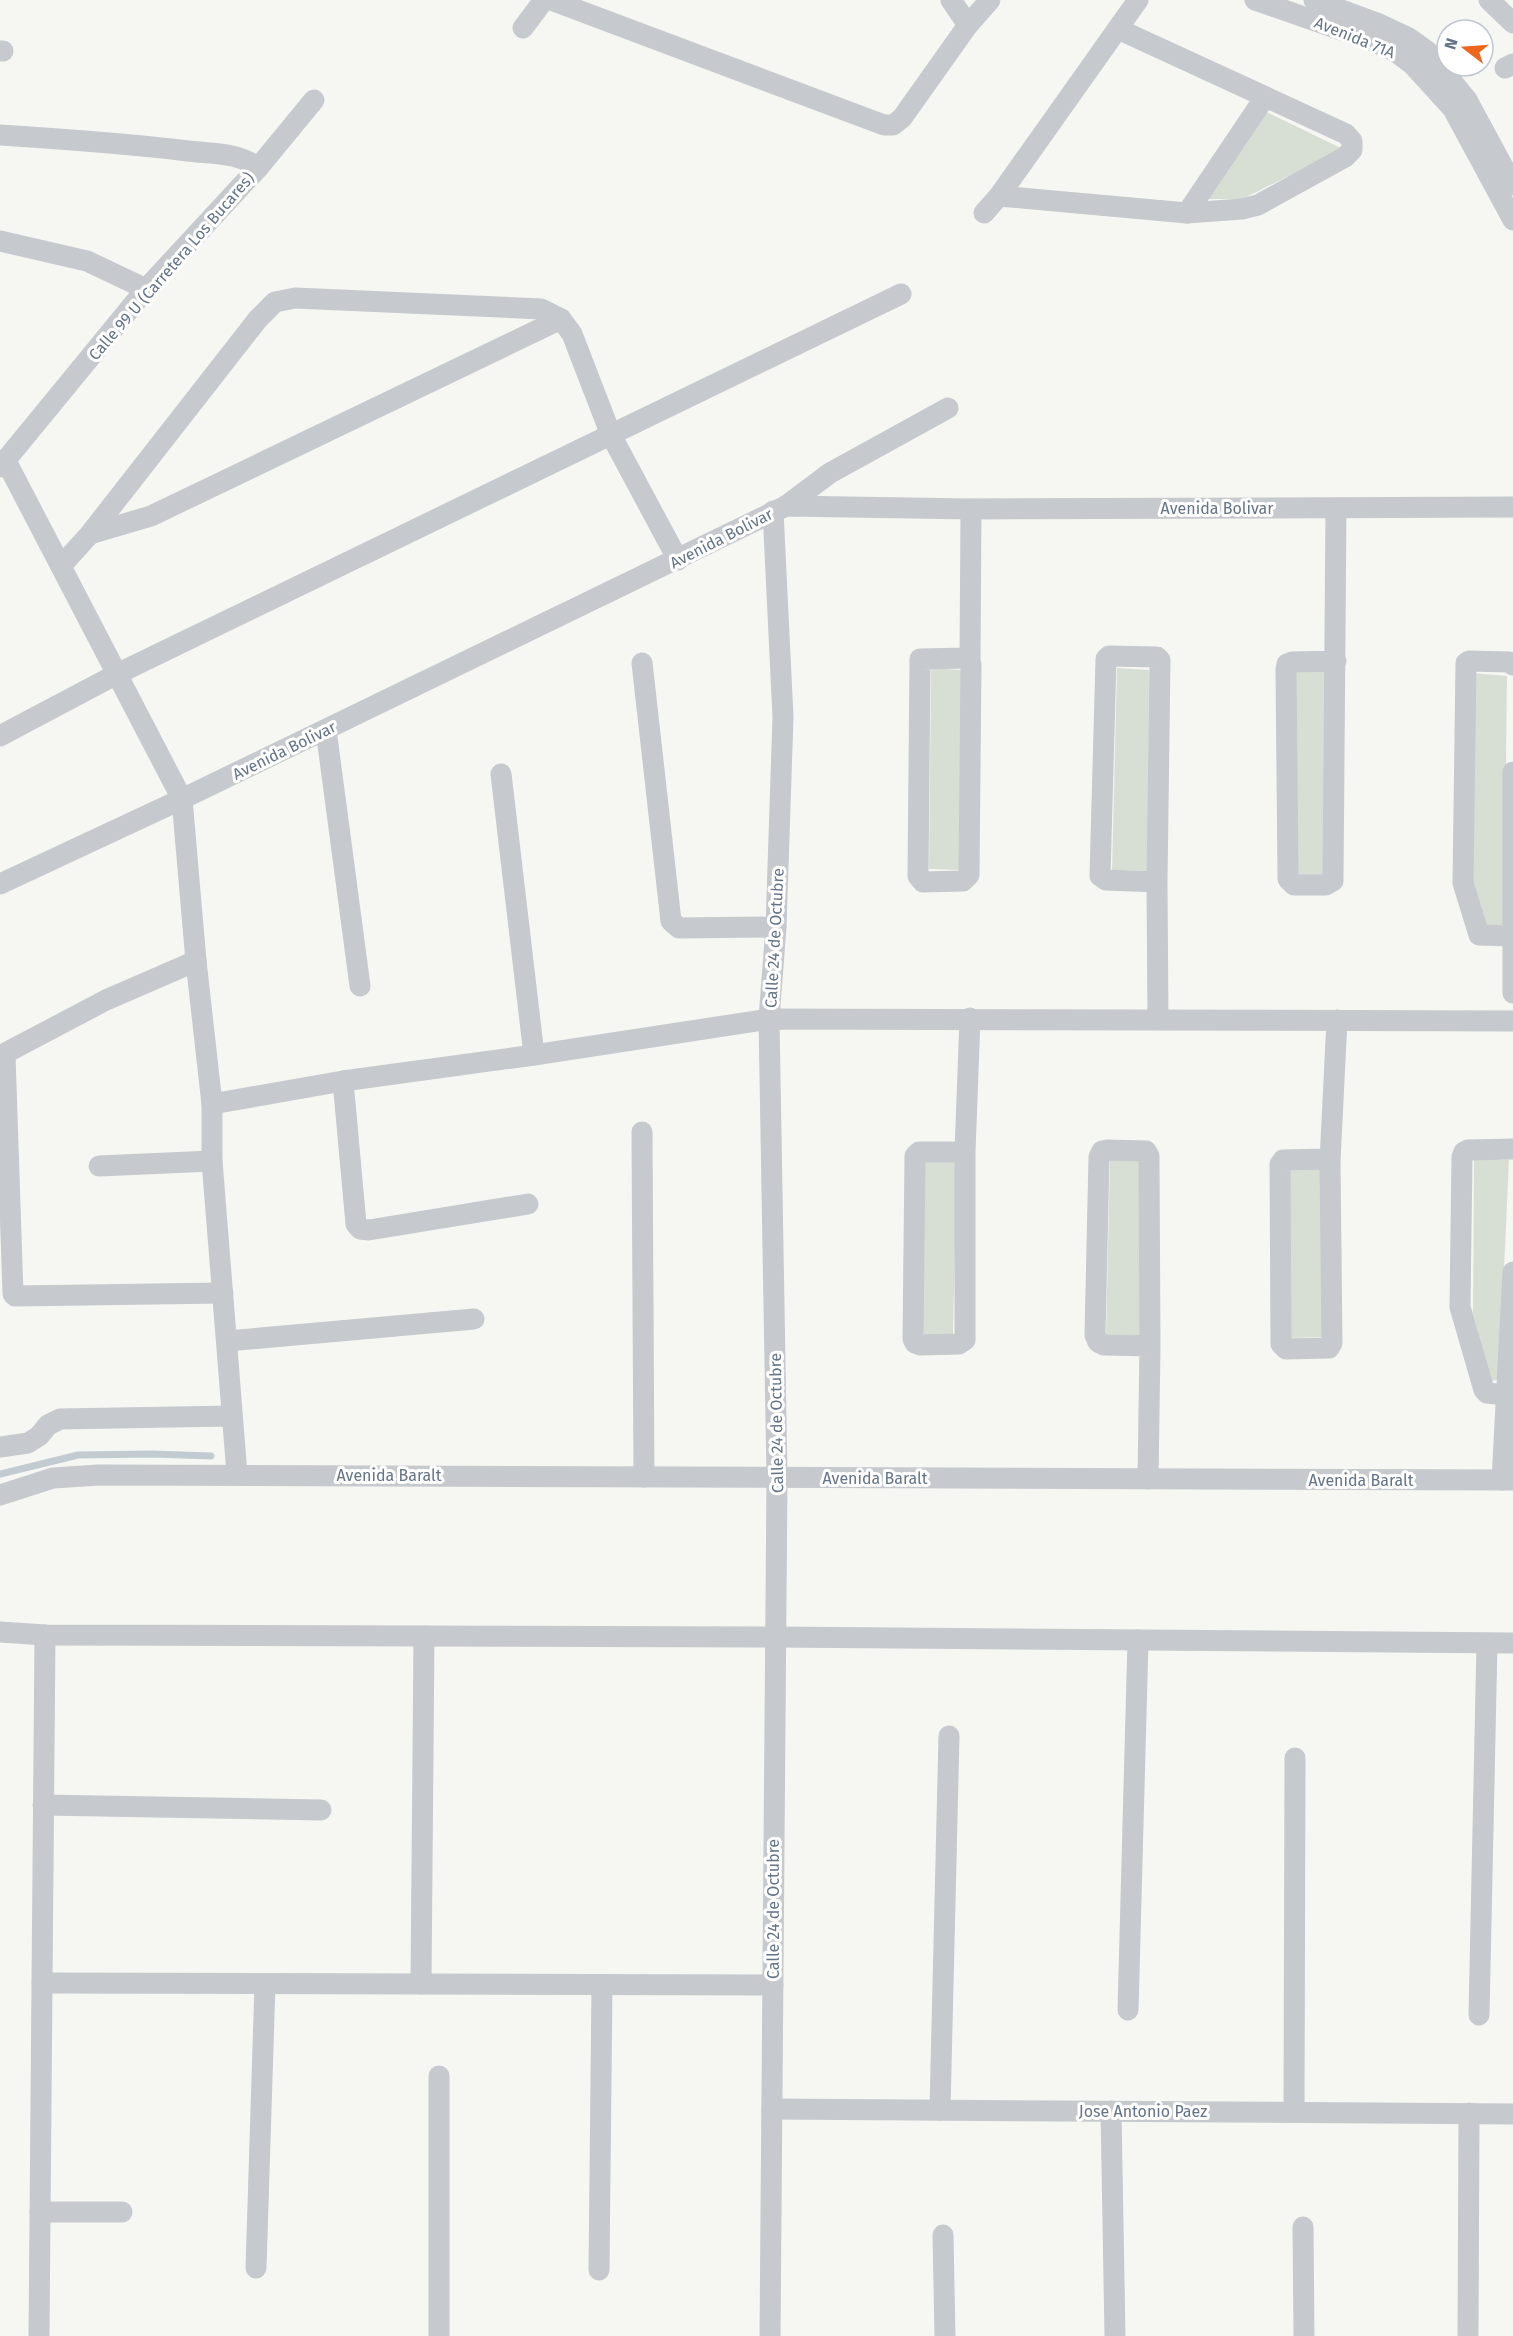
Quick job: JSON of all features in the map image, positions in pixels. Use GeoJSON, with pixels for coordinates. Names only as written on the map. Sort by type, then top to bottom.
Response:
{"type":"FeatureCollection","features":[{"type":"Feature","properties":{"kind":"street"},"geometry":{"type":"LineString","coordinates":[[523,27],[544,0]]}},
{"type":"Feature","properties":{"kind":"street"},"geometry":{"type":"LineString","coordinates":[[550,0],[884,125],[893,125],[902,118],[969,25],[990,0]]}},
{"type":"Feature","properties":{"kind":"street"},"geometry":{"type":"LineString","coordinates":[[951,0],[969,25]]}},
{"type":"Feature","properties":{"kind":"street"},"geometry":{"type":"LineString","coordinates":[[984,213],[999,196],[1138,0]]}},
{"type":"Feature","properties":{"kind":"street","name":"Avenida 71A"},"geometry":{"type":"LineString","coordinates":[[1314,0],[1398,33],[1427,51],[1467,100],[1513,185]]}},
{"type":"Feature","properties":{"kind":"street"},"geometry":{"type":"LineString","coordinates":[[1489,0],[1513,22]]}},
{"type":"Feature","properties":{"kind":"street","name":"Avenida 71A"},"geometry":{"type":"LineString","coordinates":[[1270,3],[1370,40],[1396,52],[1412,64],[1453,109],[1513,220]]}},
{"type":"Feature","properties":{"kind":"street"},"geometry":{"type":"LineString","coordinates":[[999,196],[1187,213],[1242,209],[1258,205],[1346,158],[1352,150],[1352,141],[1346,134],[1118,29]]}},
{"type":"Feature","properties":{"kind":"street"},"geometry":{"type":"LineString","coordinates":[[1187,213],[1265,98]]}},
{"type":"Feature","properties":{"kind":"street","name":"Calle 99 U (Carretera Los Bucares)"},"geometry":{"type":"LineString","coordinates":[[3,464],[146,289],[258,168],[314,99]]}},
{"type":"Feature","properties":{"kind":"street"},"geometry":{"type":"LineString","coordinates":[[0,135],[129,143],[229,155],[250,161],[258,168]]}},
{"type":"Feature","properties":{"kind":"street"},"geometry":{"type":"LineString","coordinates":[[0,241],[87,261],[146,289]]}},
{"type":"Feature","properties":{"kind":"street"},"geometry":{"type":"LineString","coordinates":[[0,736],[117,674],[901,294]]}},
{"type":"Feature","properties":{"kind":"street"},"geometry":{"type":"LineString","coordinates":[[61,566],[90,534],[258,319],[275,302],[295,298],[541,309],[561,319],[572,334],[611,435],[678,560]]}},
{"type":"Feature","properties":{"kind":"street"},"geometry":{"type":"LineString","coordinates":[[90,534],[151,516],[561,319]]}},
{"type":"Feature","properties":{"kind":"street"},"geometry":{"type":"LineString","coordinates":[[780,509],[830,473],[948,408]]}},
{"type":"Feature","properties":{"kind":"street"},"geometry":{"type":"LineString","coordinates":[[3,464],[61,566],[182,799],[196,961],[212,1104],[212,1161],[237,1474]]}},
{"type":"Feature","properties":{"kind":"street","name":"Avenida Bolivar"},"geometry":{"type":"LineString","coordinates":[[0,884],[326,730],[780,509],[1513,507]]}},
{"type":"Feature","properties":{"kind":"street"},"geometry":{"type":"LineString","coordinates":[[1336,508],[1336,661],[1333,881],[1326,885],[1294,885],[1288,879],[1286,669],[1287,664],[1292,662],[1336,661]]}},
{"type":"Feature","properties":{"kind":"street","name":"Calle 24 de Octubre"},"geometry":{"type":"LineString","coordinates":[[770,2336],[777,1477],[769,1019],[776,927],[783,717],[780,509]]}},
{"type":"Feature","properties":{"kind":"street"},"geometry":{"type":"LineString","coordinates":[[970,510],[971,664],[969,875],[963,881],[923,882],[918,876],[920,659],[966,658],[970,660]]}},
{"type":"Feature","properties":{"kind":"street"},"geometry":{"type":"LineString","coordinates":[[1157,882],[1106,880],[1100,876],[1106,659],[1109,657],[1157,657],[1160,660],[1158,1019]]}},
{"type":"Feature","properties":{"kind":"street"},"geometry":{"type":"LineString","coordinates":[[1512,936],[1479,934],[1465,894],[1463,871],[1466,663],[1469,661],[1509,662],[1513,665]]}},
{"type":"Feature","properties":{"kind":"street"},"geometry":{"type":"LineString","coordinates":[[642,663],[671,921],[679,928],[776,927]]}},
{"type":"Feature","properties":{"kind":"street"},"geometry":{"type":"LineString","coordinates":[[326,730],[360,986]]}},
{"type":"Feature","properties":{"kind":"street"},"geometry":{"type":"LineString","coordinates":[[1513,772],[1513,993]]}},
{"type":"Feature","properties":{"kind":"street"},"geometry":{"type":"LineString","coordinates":[[501,774],[534,1055]]}},
{"type":"Feature","properties":{"kind":"street"},"geometry":{"type":"LineString","coordinates":[[196,961],[106,1000],[2,1055],[13,1293],[15,1296],[223,1293]]}},
{"type":"Feature","properties":{"kind":"street"},"geometry":{"type":"LineString","coordinates":[[965,1152],[920,1152],[915,1156],[913,1339],[920,1345],[959,1344],[965,1340],[965,1152],[970,1018]]}},
{"type":"Feature","properties":{"kind":"street"},"geometry":{"type":"LineString","coordinates":[[212,1104],[343,1082],[769,1019],[1513,1021]]}},
{"type":"Feature","properties":{"kind":"street"},"geometry":{"type":"LineString","coordinates":[[1330,1161],[1328,1159],[1283,1160],[1280,1164],[1281,1344],[1286,1349],[1329,1348],[1332,1343],[1330,1161],[1337,1020]]}},
{"type":"Feature","properties":{"kind":"street"},"geometry":{"type":"LineString","coordinates":[[343,1082],[356,1224],[360,1229],[369,1230],[528,1204]]}},
{"type":"Feature","properties":{"kind":"street"},"geometry":{"type":"LineString","coordinates":[[642,1132],[644,1476]]}},
{"type":"Feature","properties":{"kind":"street"},"geometry":{"type":"LineString","coordinates":[[1507,1395],[1487,1393],[1484,1390],[1460,1307],[1462,1157],[1468,1150],[1513,1149]]}},
{"type":"Feature","properties":{"kind":"street"},"geometry":{"type":"LineString","coordinates":[[1148,1479],[1150,1346],[1149,1156],[1146,1151],[1107,1150],[1099,1157],[1095,1335],[1098,1342],[1104,1345],[1150,1346]]}},
{"type":"Feature","properties":{"kind":"street"},"geometry":{"type":"LineString","coordinates":[[99,1166],[212,1161]]}},
{"type":"Feature","properties":{"kind":"street"},"geometry":{"type":"LineString","coordinates":[[1508,1480],[1507,1395],[1513,1272]]}},
{"type":"Feature","properties":{"kind":"street"},"geometry":{"type":"LineString","coordinates":[[227,1341],[474,1319]]}},
{"type":"Feature","properties":{"kind":"street"},"geometry":{"type":"LineString","coordinates":[[0,1448],[28,1443],[39,1436],[48,1425],[60,1419],[232,1416]]}},
{"type":"Feature","properties":{"kind":"street","name":"Avenida Baralt"},"geometry":{"type":"LineString","coordinates":[[0,1495],[53,1478],[99,1475],[1508,1480]]}},
{"type":"Feature","properties":{"kind":"street"},"geometry":{"type":"LineString","coordinates":[[0,1632],[45,1635],[775,1637],[1513,1643]]}},
{"type":"Feature","properties":{"kind":"street"},"geometry":{"type":"LineString","coordinates":[[39,2336],[45,1635]]}},
{"type":"Feature","properties":{"kind":"street"},"geometry":{"type":"LineString","coordinates":[[421,1984],[424,1636]]}},
{"type":"Feature","properties":{"kind":"street"},"geometry":{"type":"LineString","coordinates":[[1128,2010],[1138,1640]]}},
{"type":"Feature","properties":{"kind":"street"},"geometry":{"type":"LineString","coordinates":[[1479,2015],[1487,1643]]}},
{"type":"Feature","properties":{"kind":"street"},"geometry":{"type":"LineString","coordinates":[[940,2110],[949,1736]]}},
{"type":"Feature","properties":{"kind":"street"},"geometry":{"type":"LineString","coordinates":[[1294,2112],[1295,1758]]}},
{"type":"Feature","properties":{"kind":"street"},"geometry":{"type":"LineString","coordinates":[[43,1805],[321,1810]]}},
{"type":"Feature","properties":{"kind":"street"},"geometry":{"type":"LineString","coordinates":[[42,1983],[773,1985]]}},
{"type":"Feature","properties":{"kind":"street"},"geometry":{"type":"LineString","coordinates":[[255,2268],[266,1984]]}},
{"type":"Feature","properties":{"kind":"street"},"geometry":{"type":"LineString","coordinates":[[600,2270],[602,1985]]}},
{"type":"Feature","properties":{"kind":"street"},"geometry":{"type":"LineString","coordinates":[[438,2076],[440,2336]]}},
{"type":"Feature","properties":{"kind":"street","name":"Jose Antonio Paez"},"geometry":{"type":"LineString","coordinates":[[772,2109],[1513,2114]]}},
{"type":"Feature","properties":{"kind":"street"},"geometry":{"type":"LineString","coordinates":[[1111,2111],[1115,2336]]}},
{"type":"Feature","properties":{"kind":"street"},"geometry":{"type":"LineString","coordinates":[[1468,2336],[1469,2114]]}},
{"type":"Feature","properties":{"kind":"street"},"geometry":{"type":"LineString","coordinates":[[40,2212],[122,2212]]}},
{"type":"Feature","properties":{"kind":"street"},"geometry":{"type":"LineString","coordinates":[[1303,2227],[1304,2336]]}},
{"type":"Feature","properties":{"kind":"street"},"geometry":{"type":"LineString","coordinates":[[943,2235],[945,2336]]}},
{"type":"Feature","properties":{"kind":"shaded area"},"geometry":{"type":"Polygon","coordinates":[[[1262,110],[1343,149],[1242,199],[1207,199],[1262,110]]]}},
{"type":"Feature","properties":{"kind":"shaded area"},"geometry":{"type":"Polygon","coordinates":[[[931,668],[963,670],[959,870],[929,869],[931,668]]]}},
{"type":"Feature","properties":{"kind":"shaded area"},"geometry":{"type":"Polygon","coordinates":[[[1117,668],[1149,670],[1148,871],[1112,870],[1117,668]]]}},
{"type":"Feature","properties":{"kind":"shaded area"},"geometry":{"type":"Polygon","coordinates":[[[1296,672],[1327,672],[1324,875],[1297,877],[1296,672]]]}},
{"type":"Feature","properties":{"kind":"shaded area"},"geometry":{"type":"Polygon","coordinates":[[[1471,673],[1507,676],[1504,925],[1480,925],[1468,890],[1471,673]]]}},
{"type":"Feature","properties":{"kind":"shaded area"},"geometry":{"type":"Polygon","coordinates":[[[922,1158],[957,1161],[953,1335],[923,1336],[922,1158]]]}},
{"type":"Feature","properties":{"kind":"shaded area"},"geometry":{"type":"Polygon","coordinates":[[[1110,1160],[1141,1160],[1141,1337],[1106,1335],[1110,1160]]]}},
{"type":"Feature","properties":{"kind":"shaded area"},"geometry":{"type":"Polygon","coordinates":[[[1474,1160],[1509,1160],[1499,1380],[1491,1381],[1473,1313],[1474,1160]]]}},
{"type":"Feature","properties":{"kind":"shaded area"},"geometry":{"type":"Polygon","coordinates":[[[1324,1168],[1323,1337],[1289,1338],[1289,1170],[1324,1168]]]}},
{"type":"Feature","properties":{"kind":"waterway"},"geometry":{"type":"LineString","coordinates":[[0,1474],[78,1455],[211,1456]]}}]}
